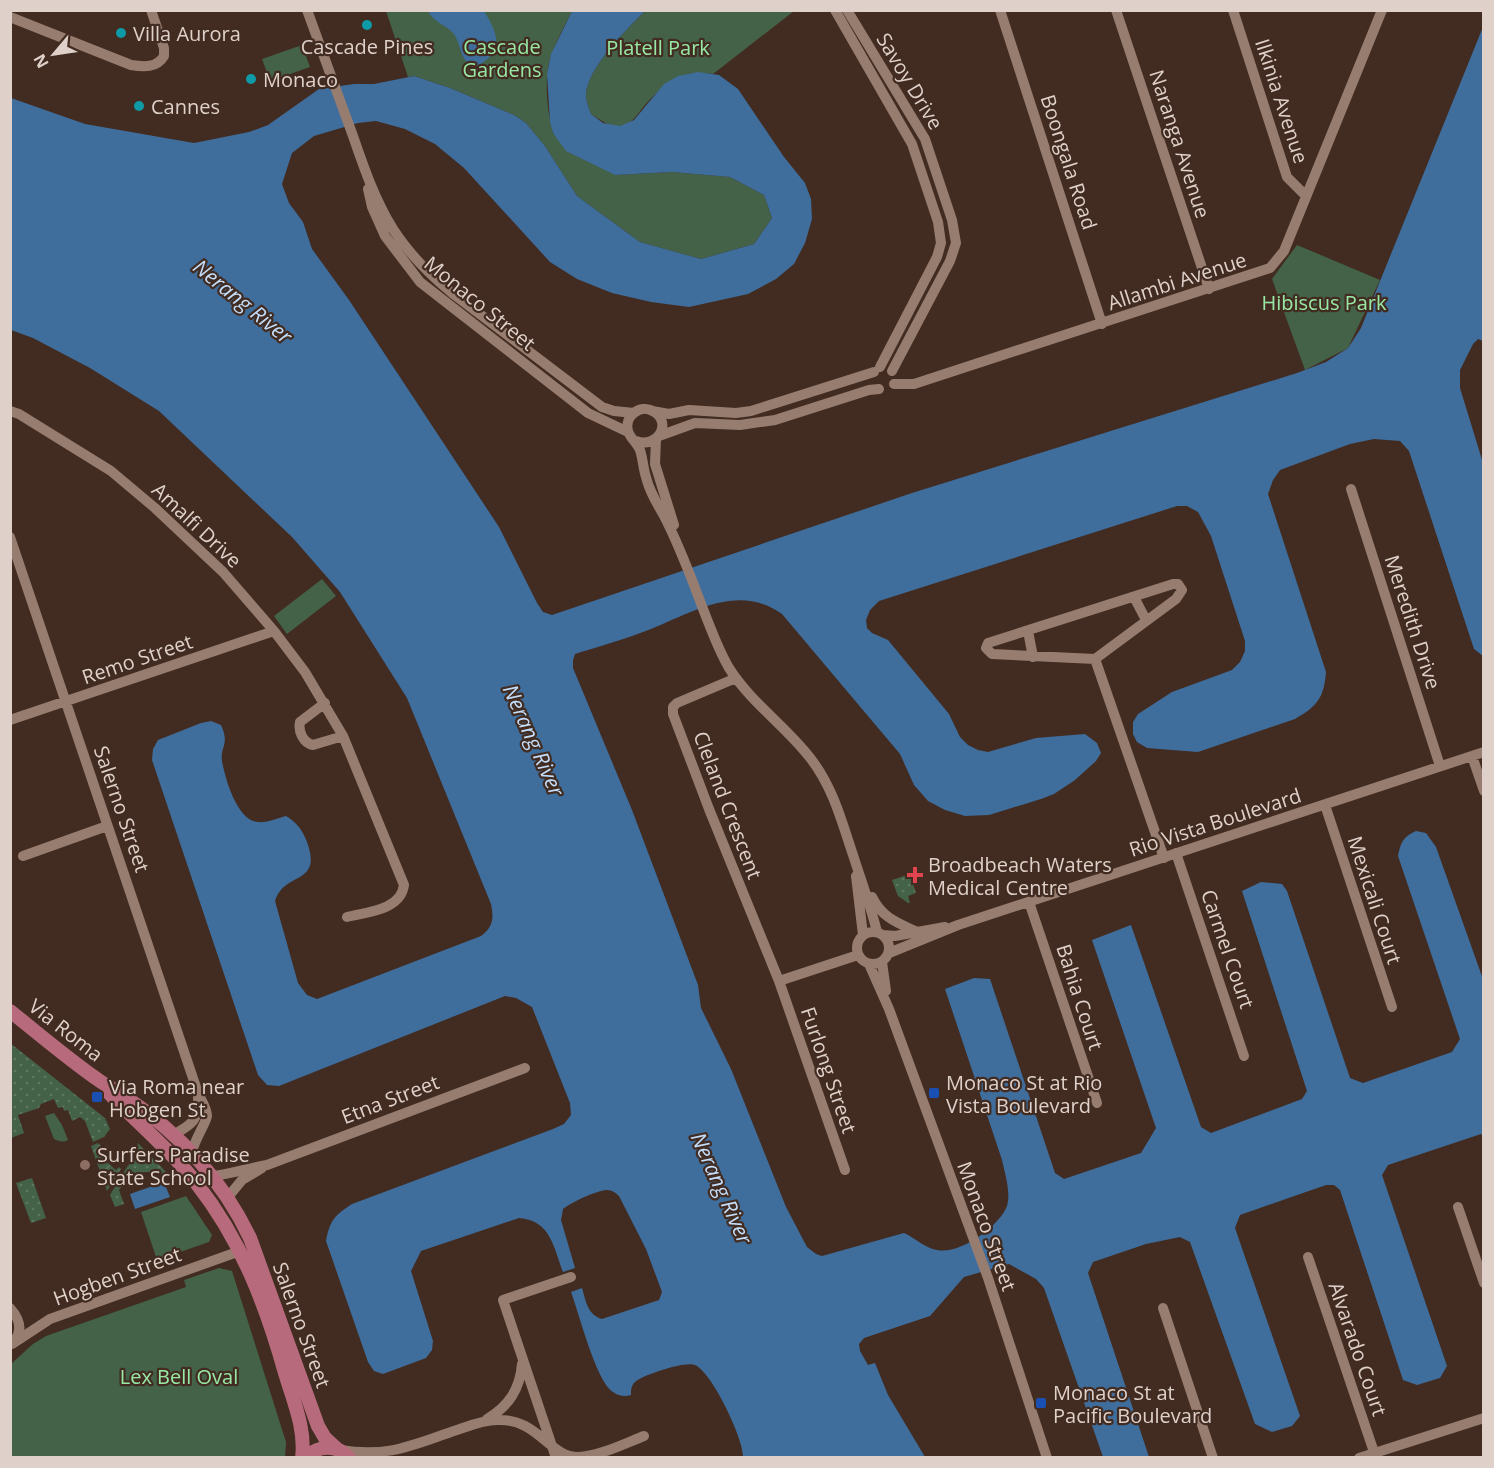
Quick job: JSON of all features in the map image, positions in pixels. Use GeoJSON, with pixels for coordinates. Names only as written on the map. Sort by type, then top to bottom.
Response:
{"type":"FeatureCollection","features":[{"type":"Feature","properties":{"kind":"main road","name":"Via Roma"},"geometry":{"type":"LineString","coordinates":[[10,1011],[97,1079],[138,1106],[192,1152],[213,1176],[236,1210]]}},
{"type":"Feature","properties":{"kind":"main road","name":"Via Roma"},"geometry":{"type":"LineString","coordinates":[[97,1079],[197,1184],[230,1232]]}},
{"type":"Feature","properties":{"kind":"main road","name":"Salerno Street"},"geometry":{"type":"LineString","coordinates":[[236,1210],[249,1238],[318,1426],[325,1438],[342,1452]]}},
{"type":"Feature","properties":{"kind":"main road","name":"Salerno Street"},"geometry":{"type":"LineString","coordinates":[[230,1232],[264,1306],[281,1358],[299,1419],[303,1458]]}},
{"type":"Feature","properties":{"kind":"main road"},"geometry":{"type":"LineString","coordinates":[[303,1458],[320,1449],[342,1452]]}},
{"type":"Feature","properties":{"kind":"street"},"geometry":{"type":"LineString","coordinates":[[10,17],[131,65],[151,66],[161,61],[164,56],[164,48],[152,10]]}},
{"type":"Feature","properties":{"kind":"street","name":"Monaco Street"},"geometry":{"type":"LineString","coordinates":[[307,10],[380,206],[412,255],[429,274],[602,407],[634,413]]}},
{"type":"Feature","properties":{"kind":"street","name":"Savoy Drive"},"geometry":{"type":"LineString","coordinates":[[835,10],[912,144],[938,222],[941,243],[937,258],[877,369]]}},
{"type":"Feature","properties":{"kind":"street","name":"Savoy Drive"},"geometry":{"type":"LineString","coordinates":[[847,10],[925,139],[952,220],[956,243],[950,261],[892,371]]}},
{"type":"Feature","properties":{"kind":"street","name":"Boongala Road"},"geometry":{"type":"LineString","coordinates":[[1000,10],[1102,324]]}},
{"type":"Feature","properties":{"kind":"street","name":"Naranga Avenue"},"geometry":{"type":"LineString","coordinates":[[1116,10],[1209,290]]}},
{"type":"Feature","properties":{"kind":"street","name":"Ilkinia Avenue"},"geometry":{"type":"LineString","coordinates":[[1233,10],[1287,177],[1306,196]]}},
{"type":"Feature","properties":{"kind":"street","name":"Allambi Avenue"},"geometry":{"type":"LineString","coordinates":[[894,384],[914,384],[1209,290],[1270,268],[1284,251],[1382,10]]}},
{"type":"Feature","properties":{"kind":"street","name":"Monaco Street"},"geometry":{"type":"LineString","coordinates":[[361,160],[372,207],[385,236],[420,282],[588,413],[632,436]]}},
{"type":"Feature","properties":{"kind":"street"},"geometry":{"type":"LineString","coordinates":[[893,342],[904,348]]}},
{"type":"Feature","properties":{"kind":"street"},"geometry":{"type":"LineString","coordinates":[[877,369],[872,381],[879,389]]}},
{"type":"Feature","properties":{"kind":"street"},"geometry":{"type":"LineString","coordinates":[[632,436],[642,443],[650,442],[695,423],[740,425],[775,420],[869,390],[889,389],[894,384],[895,377],[892,371],[877,369],[751,411],[736,413],[689,410],[669,414],[639,410],[634,413],[627,425],[650,490],[675,537],[721,652],[736,678],[753,700],[811,758],[836,801],[880,934],[890,947],[885,958],[869,964],[858,955],[857,944],[863,935],[855,861]]}},
{"type":"Feature","properties":{"kind":"street"},"geometry":{"type":"LineString","coordinates":[[574,401],[582,391]]}},
{"type":"Feature","properties":{"kind":"street"},"geometry":{"type":"LineString","coordinates":[[652,410],[662,424],[655,464],[674,526],[675,537]]}},
{"type":"Feature","properties":{"kind":"street","name":"Amalfi Drive"},"geometry":{"type":"LineString","coordinates":[[10,411],[111,471],[155,508],[223,572],[274,631],[305,672],[343,736],[398,868],[404,888],[400,897],[392,904],[347,917]]}},
{"type":"Feature","properties":{"kind":"street","name":"Meredith Drive"},"geometry":{"type":"LineString","coordinates":[[1352,489],[1440,766]]}},
{"type":"Feature","properties":{"kind":"street","name":"Salerno Street"},"geometry":{"type":"LineString","coordinates":[[11,542],[198,1094],[205,1108],[207,1116],[194,1140],[192,1152]]}},
{"type":"Feature","properties":{"kind":"street"},"geometry":{"type":"LineString","coordinates":[[1173,584],[1181,587],[1182,590],[1176,599],[1146,620],[1095,659],[992,654],[986,648],[988,643],[1173,584]]}},
{"type":"Feature","properties":{"kind":"street"},"geometry":{"type":"LineString","coordinates":[[1134,597],[1146,620]]}},
{"type":"Feature","properties":{"kind":"street","name":"Remo Street"},"geometry":{"type":"LineString","coordinates":[[10,720],[274,631]]}},
{"type":"Feature","properties":{"kind":"street"},"geometry":{"type":"LineString","coordinates":[[1028,631],[1033,657]]}},
{"type":"Feature","properties":{"kind":"street"},"geometry":{"type":"LineString","coordinates":[[717,685],[723,665],[721,652]]}},
{"type":"Feature","properties":{"kind":"street"},"geometry":{"type":"LineString","coordinates":[[1095,659],[1164,858]]}},
{"type":"Feature","properties":{"kind":"street","name":"Cleland Crescent"},"geometry":{"type":"LineString","coordinates":[[736,678],[677,703],[673,707],[673,714],[779,981]]}},
{"type":"Feature","properties":{"kind":"street"},"geometry":{"type":"LineString","coordinates":[[325,703],[300,722],[304,739],[310,745],[315,745],[343,736]]}},
{"type":"Feature","properties":{"kind":"street","name":"Rio Vista Boulevard"},"geometry":{"type":"LineString","coordinates":[[885,958],[958,925],[1484,752]]}},
{"type":"Feature","properties":{"kind":"street"},"geometry":{"type":"LineString","coordinates":[[1472,756],[1484,791]]}},
{"type":"Feature","properties":{"kind":"street","name":"Mexicali Court"},"geometry":{"type":"LineString","coordinates":[[1325,805],[1392,1007]]}},
{"type":"Feature","properties":{"kind":"street"},"geometry":{"type":"LineString","coordinates":[[23,856],[107,826]]}},
{"type":"Feature","properties":{"kind":"street","name":"Carmel Court"},"geometry":{"type":"LineString","coordinates":[[1176,853],[1244,1056]]}},
{"type":"Feature","properties":{"kind":"street"},"geometry":{"type":"LineString","coordinates":[[866,891],[884,915],[895,923],[917,932]]}},
{"type":"Feature","properties":{"kind":"street","name":"Bahia Court"},"geometry":{"type":"LineString","coordinates":[[1029,902],[1097,1103]]}},
{"type":"Feature","properties":{"kind":"street","name":"Rio Vista Boulevard"},"geometry":{"type":"LineString","coordinates":[[880,934],[895,936],[958,925]]}},
{"type":"Feature","properties":{"kind":"street"},"geometry":{"type":"LineString","coordinates":[[863,935],[880,934]]}},
{"type":"Feature","properties":{"kind":"street"},"geometry":{"type":"LineString","coordinates":[[779,981],[858,955]]}},
{"type":"Feature","properties":{"kind":"street","name":"Monaco Street"},"geometry":{"type":"LineString","coordinates":[[885,958],[890,1009]]}},
{"type":"Feature","properties":{"kind":"street","name":"Monaco Street"},"geometry":{"type":"LineString","coordinates":[[869,964],[890,1009],[988,1278],[1047,1458]]}},
{"type":"Feature","properties":{"kind":"street","name":"Furlong Street"},"geometry":{"type":"LineString","coordinates":[[779,981],[845,1170]]}},
{"type":"Feature","properties":{"kind":"street","name":"Etna Street"},"geometry":{"type":"LineString","coordinates":[[213,1176],[267,1165],[525,1068]]}},
{"type":"Feature","properties":{"kind":"street"},"geometry":{"type":"LineString","coordinates":[[179,1164],[176,1138],[194,1121],[198,1110],[198,1094]]}},
{"type":"Feature","properties":{"kind":"street","name":"Etna Street"},"geometry":{"type":"LineString","coordinates":[[228,1197],[243,1180],[267,1165]]}},
{"type":"Feature","properties":{"kind":"street"},"geometry":{"type":"LineString","coordinates":[[1458,1207],[1484,1283]]}},
{"type":"Feature","properties":{"kind":"street","name":"Hogben Street"},"geometry":{"type":"LineString","coordinates":[[11,1344],[50,1319],[240,1251]]}},
{"type":"Feature","properties":{"kind":"street","name":"Alvarado Court"},"geometry":{"type":"LineString","coordinates":[[1308,1257],[1375,1455]]}},
{"type":"Feature","properties":{"kind":"street"},"geometry":{"type":"LineString","coordinates":[[556,1458],[503,1300],[571,1277]]}},
{"type":"Feature","properties":{"kind":"street"},"geometry":{"type":"LineString","coordinates":[[10,1308],[20,1328],[11,1344]]}},
{"type":"Feature","properties":{"kind":"street"},"geometry":{"type":"LineString","coordinates":[[1163,1308],[1214,1458]]}},
{"type":"Feature","properties":{"kind":"street"},"geometry":{"type":"LineString","coordinates":[[473,1425],[493,1415],[510,1400],[520,1380],[522,1360]]}},
{"type":"Feature","properties":{"kind":"street"},"geometry":{"type":"LineString","coordinates":[[1359,1458],[1375,1455],[1484,1418]]}},
{"type":"Feature","properties":{"kind":"street"},"geometry":{"type":"LineString","coordinates":[[342,1452],[389,1454],[473,1425],[497,1420],[515,1422],[533,1430],[552,1446],[569,1456],[587,1457],[644,1436]]}},
{"type":"Feature","properties":{"kind":"green space","name":"Cascade Gardens"},"geometry":{"type":"Polygon","coordinates":[[[386,11],[572,11],[549,62],[548,104],[553,133],[615,175],[672,172],[730,177],[764,195],[772,218],[754,244],[701,259],[640,242],[577,196],[545,146],[526,123],[514,115],[450,88],[414,76],[408,77],[386,11]]]}},
{"type":"Feature","properties":{"kind":"green space","name":"Platell Park"},"geometry":{"type":"Polygon","coordinates":[[[645,11],[794,11],[713,74],[692,74],[675,79],[660,90],[631,121],[624,125],[612,126],[591,114],[586,97],[588,84],[600,61],[645,11]]]}},
{"type":"Feature","properties":{"kind":"green space"},"geometry":{"type":"Polygon","coordinates":[[[302,45],[310,67],[270,81],[262,59],[302,45]]]}},
{"type":"Feature","properties":{"kind":"green space","name":"Hibiscus Park"},"geometry":{"type":"Polygon","coordinates":[[[1297,245],[1380,280],[1348,348],[1305,370],[1272,279],[1297,245]]]}},
{"type":"Feature","properties":{"kind":"green space"},"geometry":{"type":"Polygon","coordinates":[[[322,579],[336,596],[287,634],[274,616],[322,579]]]}},
{"type":"Feature","properties":{"kind":"green space"},"geometry":{"type":"Polygon","coordinates":[[[910,874],[916,893],[908,896],[910,903],[908,903],[898,896],[892,880],[910,874]]]}},
{"type":"Feature","properties":{"kind":"green space"},"geometry":{"type":"Polygon","coordinates":[[[10,1043],[105,1118],[110,1129],[104,1137],[93,1142],[85,1121],[80,1117],[72,1121],[68,1110],[64,1111],[63,1107],[58,1108],[54,1099],[41,1104],[39,1108],[18,1115],[24,1133],[11,1138],[10,1043]]]}},
{"type":"Feature","properties":{"kind":"green space"},"geometry":{"type":"Polygon","coordinates":[[[54,1113],[68,1140],[62,1142],[54,1139],[45,1116],[54,1113]]]}},
{"type":"Feature","properties":{"kind":"green space"},"geometry":{"type":"Polygon","coordinates":[[[98,1143],[102,1147],[97,1154],[116,1170],[119,1167],[121,1169],[107,1191],[91,1146],[98,1143]]]}},
{"type":"Feature","properties":{"kind":"green space"},"geometry":{"type":"Polygon","coordinates":[[[138,1143],[171,1177],[142,1172],[131,1177],[119,1190],[124,1204],[115,1207],[110,1195],[136,1157],[138,1143]]]}},
{"type":"Feature","properties":{"kind":"green space"},"geometry":{"type":"Polygon","coordinates":[[[32,1178],[46,1218],[31,1223],[16,1183],[32,1178]]]}},
{"type":"Feature","properties":{"kind":"green space"},"geometry":{"type":"Polygon","coordinates":[[[186,1196],[212,1235],[209,1242],[157,1260],[141,1212],[186,1196]]]}},
{"type":"Feature","properties":{"kind":"green space","name":"Lex Bell Oval"},"geometry":{"type":"Polygon","coordinates":[[[219,1268],[232,1271],[286,1442],[285,1457],[11,1457],[11,1364],[33,1344],[46,1336],[186,1287],[184,1280],[219,1268]]]}},
{"type":"Feature","properties":{"kind":"water"},"geometry":{"type":"Polygon","coordinates":[[[428,11],[484,11],[495,35],[496,42],[492,54],[477,66],[471,65],[464,58],[453,33],[433,18],[428,11]]]}},
{"type":"Feature","properties":{"kind":"water","name":"Nerang River"},"geometry":{"type":"Polygon","coordinates":[[[572,11],[645,11],[600,61],[588,84],[586,97],[591,114],[603,123],[620,126],[634,120],[664,84],[678,76],[698,72],[719,75],[738,89],[784,157],[805,183],[811,199],[812,219],[805,243],[794,264],[776,279],[748,294],[689,307],[651,302],[612,293],[577,279],[550,262],[464,168],[435,144],[405,129],[376,121],[358,123],[314,136],[292,153],[282,184],[289,203],[303,222],[312,249],[349,300],[499,527],[537,603],[543,612],[552,615],[912,493],[1326,362],[1348,348],[1361,328],[1483,27],[1483,341],[1478,339],[1473,344],[1460,370],[1460,388],[1483,463],[1483,656],[1474,649],[1409,451],[1400,441],[1374,439],[1350,444],[1280,470],[1268,494],[1326,672],[1324,688],[1318,700],[1309,710],[1295,719],[1198,752],[1147,748],[1137,742],[1133,734],[1133,722],[1138,714],[1172,692],[1232,670],[1240,662],[1245,651],[1245,641],[1211,536],[1198,512],[1187,506],[1177,506],[879,601],[870,610],[866,620],[867,628],[872,633],[888,640],[949,714],[960,737],[968,745],[988,752],[1036,738],[1085,734],[1097,743],[1101,753],[1096,761],[1075,780],[1054,794],[989,815],[965,816],[945,810],[928,801],[914,785],[900,754],[782,614],[766,605],[749,601],[716,604],[642,633],[575,654],[573,660],[573,668],[632,810],[698,985],[701,1008],[731,1069],[786,1207],[807,1247],[822,1256],[904,1233],[933,1249],[956,1248],[977,1238],[1003,1214],[1007,1206],[1008,1195],[1002,1160],[945,989],[974,978],[990,979],[1055,1173],[1064,1179],[1141,1153],[1156,1128],[1092,940],[1131,925],[1201,1127],[1211,1133],[1302,1099],[1307,1091],[1242,891],[1261,882],[1282,884],[1287,891],[1350,1078],[1363,1083],[1452,1052],[1460,1039],[1398,856],[1408,835],[1416,831],[1426,833],[1436,847],[1484,982],[1483,1136],[1481,1134],[1388,1165],[1382,1175],[1447,1366],[1440,1378],[1417,1385],[1403,1380],[1340,1190],[1334,1185],[1326,1185],[1240,1215],[1235,1228],[1300,1416],[1292,1426],[1272,1432],[1255,1424],[1190,1242],[1180,1237],[1146,1244],[1093,1262],[1088,1273],[1149,1457],[1103,1457],[1044,1288],[1036,1279],[1009,1264],[964,1277],[930,1316],[864,1338],[859,1344],[860,1351],[868,1365],[875,1363],[888,1395],[925,1457],[743,1457],[738,1436],[726,1407],[710,1380],[695,1365],[664,1369],[646,1376],[635,1382],[631,1395],[626,1396],[613,1392],[600,1375],[571,1292],[582,1288],[591,1311],[602,1319],[659,1300],[662,1292],[646,1249],[619,1196],[609,1190],[590,1195],[563,1209],[561,1220],[575,1268],[563,1272],[549,1236],[538,1224],[519,1218],[421,1251],[411,1271],[433,1341],[432,1350],[426,1358],[383,1374],[374,1371],[368,1362],[326,1241],[334,1219],[352,1204],[564,1124],[571,1115],[570,1103],[532,1007],[516,998],[505,996],[279,1086],[267,1085],[258,1075],[152,760],[153,749],[158,740],[201,723],[211,721],[221,725],[225,737],[222,761],[229,788],[238,807],[251,820],[258,822],[286,816],[303,833],[311,856],[310,866],[300,877],[286,885],[275,901],[298,983],[307,995],[317,999],[481,936],[492,922],[491,904],[407,698],[340,592],[292,537],[159,411],[90,368],[33,338],[11,330],[11,98],[85,124],[194,143],[249,132],[268,125],[319,89],[354,84],[374,84],[414,76],[450,88],[514,115],[526,123],[545,146],[577,196],[640,242],[701,259],[754,244],[772,218],[764,195],[730,177],[672,172],[615,175],[566,151],[553,133],[550,122],[547,74],[551,54],[572,11]]]}},
{"type":"Feature","properties":{"kind":"water"},"geometry":{"type":"Polygon","coordinates":[[[164,1182],[170,1197],[135,1209],[130,1194],[164,1182]]]}},
{"type":"Feature","properties":{"kind":"place","name":"Cascade Pines"},"geometry":{"type":"Point","coordinates":[367,25]}},
{"type":"Feature","properties":{"kind":"place","name":"Villa Aurora"},"geometry":{"type":"Point","coordinates":[121,33]}},
{"type":"Feature","properties":{"kind":"place","name":"Monaco"},"geometry":{"type":"Point","coordinates":[251,79]}},
{"type":"Feature","properties":{"kind":"place","name":"Cannes"},"geometry":{"type":"Point","coordinates":[139,106]}},
{"type":"Feature","properties":{"kind":"place","name":"Broadbeach Waters Medical Centre"},"geometry":{"type":"Point","coordinates":[915,875]}},
{"type":"Feature","properties":{"kind":"place","name":"Monaco St at Rio Vista Boulevard"},"geometry":{"type":"Point","coordinates":[934,1093]}},
{"type":"Feature","properties":{"kind":"place","name":"Via Roma near Hobgen St"},"geometry":{"type":"Point","coordinates":[97,1097]}},
{"type":"Feature","properties":{"kind":"place","name":"Surfers Paradise State School"},"geometry":{"type":"Point","coordinates":[85,1165]}},
{"type":"Feature","properties":{"kind":"place","name":"Monaco St at Pacific Boulevard"},"geometry":{"type":"Point","coordinates":[1041,1403]}}]}
